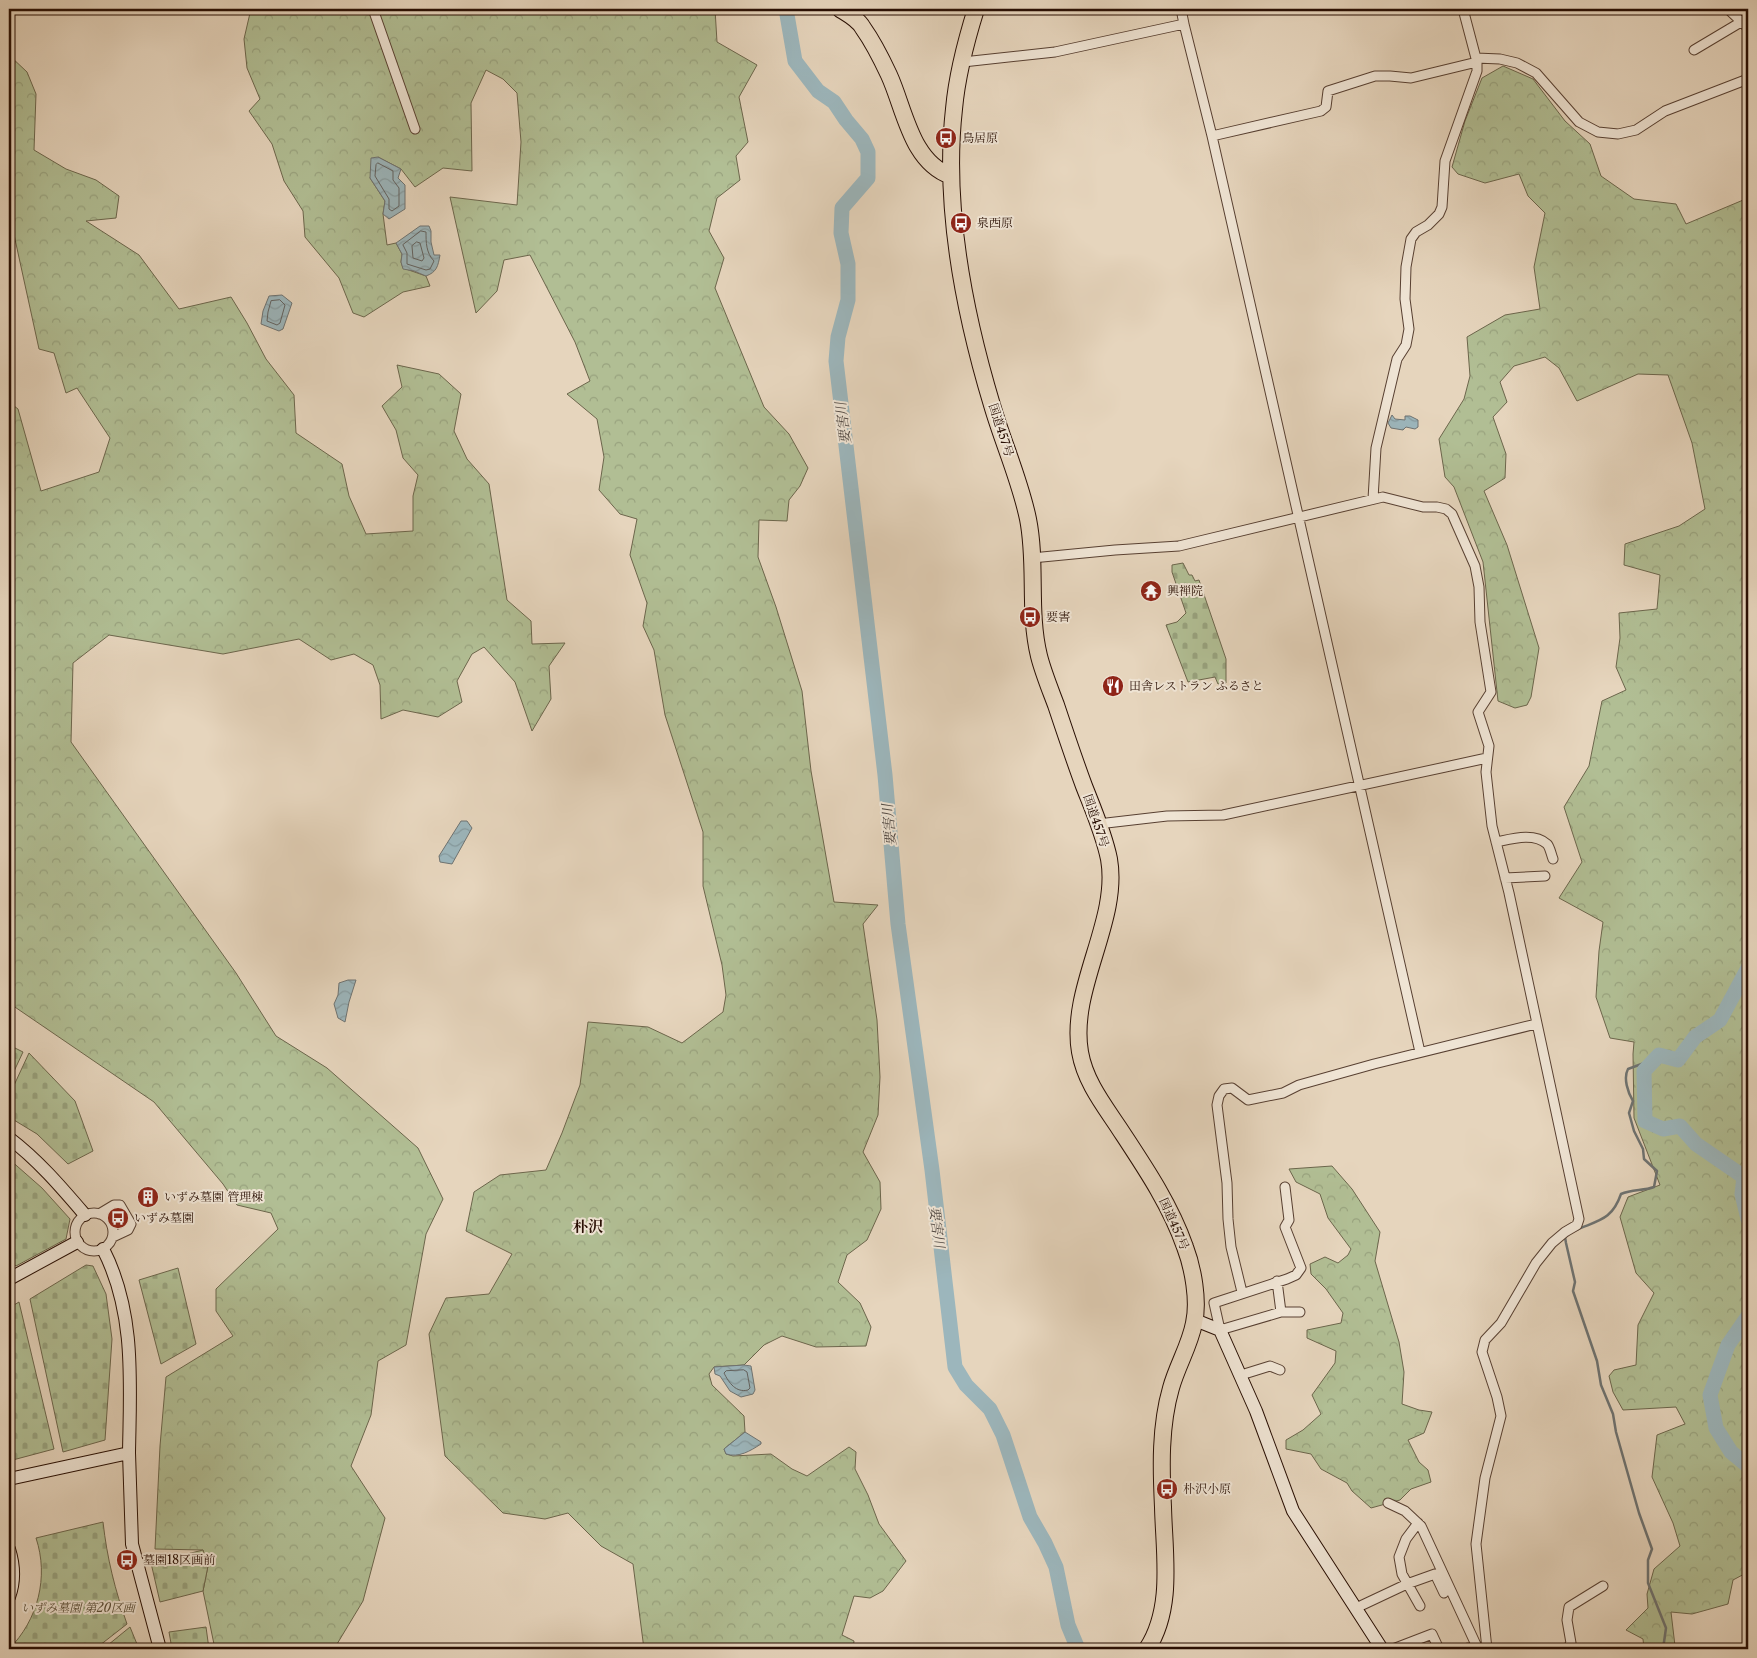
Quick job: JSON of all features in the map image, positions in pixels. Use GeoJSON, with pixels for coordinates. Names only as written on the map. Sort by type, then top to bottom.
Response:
{"type":"FeatureCollection","features":[{"type":"Feature","properties":{"kind":"highway"},"geometry":{"type":"LineString","coordinates":[[840,9],[853,17],[863,27],[889,75],[916,144],[930,163],[941,173],[951,176]]}},
{"type":"Feature","properties":{"kind":"highway","name":"国道457号"},"geometry":{"type":"LineString","coordinates":[[976,9],[962,62],[953,114],[951,176],[955,243],[973,330],[992,406],[1021,490],[1029,523],[1032,558],[1033,622],[1039,656],[1109,859],[1110,882],[1107,904],[1082,1004],[1078,1032],[1080,1054],[1088,1080],[1161,1194],[1174,1219],[1192,1272],[1195,1320],[1171,1386],[1165,1417],[1162,1449],[1166,1589],[1160,1620],[1147,1649]]}},
{"type":"Feature","properties":{"kind":"street"},"geometry":{"type":"LineString","coordinates":[[373,9],[414,129]]}},
{"type":"Feature","properties":{"kind":"street"},"geometry":{"type":"LineString","coordinates":[[1181,9],[1212,136],[1420,1052]]}},
{"type":"Feature","properties":{"kind":"street"},"geometry":{"type":"LineString","coordinates":[[1373,499],[1376,448],[1398,359],[1406,345],[1409,329],[1405,299],[1406,267],[1411,239],[1416,232],[1428,225],[1439,214],[1442,207],[1445,161],[1477,71],[1463,9]]}},
{"type":"Feature","properties":{"kind":"street"},"geometry":{"type":"LineString","coordinates":[[1694,50],[1745,25],[1728,9]]}},
{"type":"Feature","properties":{"kind":"street"},"geometry":{"type":"LineString","coordinates":[[962,62],[1055,52],[1184,24]]}},
{"type":"Feature","properties":{"kind":"street"},"geometry":{"type":"LineString","coordinates":[[1212,136],[1321,111],[1326,107],[1328,91],[1375,76],[1411,78],[1476,60],[1500,59],[1517,63],[1536,73],[1580,122],[1598,132],[1618,134],[1636,130],[1666,111],[1748,79]]}},
{"type":"Feature","properties":{"kind":"street"},"geometry":{"type":"LineString","coordinates":[[1032,558],[1179,546],[1383,497],[1446,509],[1452,514],[1475,566],[1479,587],[1480,622],[1491,692],[1478,712],[1489,746],[1487,758],[1489,807],[1579,1219],[1577,1225],[1552,1243],[1536,1263],[1501,1323],[1485,1340],[1482,1352],[1497,1396],[1501,1416],[1485,1478],[1476,1544],[1487,1649]]}},
{"type":"Feature","properties":{"kind":"street"},"geometry":{"type":"LineString","coordinates":[[1098,824],[1167,816],[1223,815],[1487,758]]}},
{"type":"Feature","properties":{"kind":"street"},"geometry":{"type":"LineString","coordinates":[[1496,842],[1537,838],[1547,844],[1553,859]]}},
{"type":"Feature","properties":{"kind":"street"},"geometry":{"type":"LineString","coordinates":[[1505,878],[1545,876]]}},
{"type":"Feature","properties":{"kind":"street"},"geometry":{"type":"LineString","coordinates":[[1242,1292],[1231,1247],[1227,1183],[1217,1104],[1224,1089],[1228,1087],[1248,1100],[1266,1098],[1284,1093],[1298,1085],[1420,1052],[1536,1024]]}},
{"type":"Feature","properties":{"kind":"street"},"geometry":{"type":"LineString","coordinates":[[9,1138],[28,1152],[53,1176],[85,1215]]}},
{"type":"Feature","properties":{"kind":"street"},"geometry":{"type":"LineString","coordinates":[[1285,1187],[1289,1220],[1285,1227],[1301,1268],[1296,1274],[1214,1303],[1220,1330],[1256,1410],[1294,1511],[1382,1649]]}},
{"type":"Feature","properties":{"kind":"street"},"geometry":{"type":"LineString","coordinates":[[99,1214],[114,1205],[120,1206],[128,1218],[131,1227],[113,1237]]}},
{"type":"Feature","properties":{"kind":"street"},"geometry":{"type":"LineString","coordinates":[[91,1213],[99,1214],[108,1218],[113,1229],[113,1237],[108,1246],[92,1251],[86,1250],[77,1242],[75,1236],[76,1224],[85,1215],[91,1213]]}},
{"type":"Feature","properties":{"kind":"street"},"geometry":{"type":"LineString","coordinates":[[9,1278],[77,1242]]}},
{"type":"Feature","properties":{"kind":"street"},"geometry":{"type":"LineString","coordinates":[[103,1249],[117,1282],[130,1348],[129,1453],[132,1544],[160,1649]]}},
{"type":"Feature","properties":{"kind":"street"},"geometry":{"type":"LineString","coordinates":[[1277,1281],[1281,1312]]}},
{"type":"Feature","properties":{"kind":"street"},"geometry":{"type":"LineString","coordinates":[[1195,1320],[1220,1330],[1281,1312],[1300,1312]]}},
{"type":"Feature","properties":{"kind":"street"},"geometry":{"type":"LineString","coordinates":[[1241,1375],[1270,1366],[1280,1370]]}},
{"type":"Feature","properties":{"kind":"street"},"geometry":{"type":"LineString","coordinates":[[9,1479],[129,1453]]}},
{"type":"Feature","properties":{"kind":"street"},"geometry":{"type":"LineString","coordinates":[[1388,1503],[1405,1511],[1418,1523],[1425,1534],[1478,1649]]}},
{"type":"Feature","properties":{"kind":"street"},"geometry":{"type":"LineString","coordinates":[[1418,1523],[1406,1540],[1398,1557],[1402,1574],[1420,1606]]}},
{"type":"Feature","properties":{"kind":"street"},"geometry":{"type":"LineString","coordinates":[[9,1549],[13,1566],[13,1580],[9,1597]]}},
{"type":"Feature","properties":{"kind":"street"},"geometry":{"type":"LineString","coordinates":[[1356,1608],[1407,1584],[1435,1574],[1444,1593]]}},
{"type":"Feature","properties":{"kind":"street"},"geometry":{"type":"LineString","coordinates":[[1567,1649],[1572,1643],[1567,1620],[1569,1607],[1603,1586]]}},
{"type":"Feature","properties":{"kind":"street"},"geometry":{"type":"LineString","coordinates":[[1393,1649],[1432,1634],[1439,1649]]}},
{"type":"Feature","properties":{"kind":"green space"},"geometry":{"type":"Polygon","coordinates":[[[244,9],[715,9],[717,42],[757,65],[739,97],[748,142],[736,156],[740,180],[717,198],[709,231],[724,258],[715,288],[764,407],[789,434],[808,468],[800,486],[789,500],[787,521],[759,520],[758,557],[776,607],[802,691],[811,771],[834,902],[878,905],[863,924],[877,1020],[880,1077],[878,1115],[863,1152],[880,1182],[881,1209],[867,1240],[847,1255],[838,1282],[860,1303],[871,1327],[866,1346],[816,1347],[782,1336],[764,1345],[744,1365],[714,1367],[709,1374],[712,1385],[744,1416],[745,1432],[724,1449],[726,1454],[733,1456],[771,1454],[792,1469],[807,1476],[849,1447],[856,1452],[855,1469],[868,1495],[879,1524],[906,1561],[883,1591],[870,1598],[854,1596],[842,1635],[854,1641],[853,1649],[644,1649],[633,1564],[601,1546],[568,1513],[545,1519],[503,1513],[445,1456],[429,1334],[446,1298],[489,1294],[512,1254],[466,1231],[474,1192],[500,1175],[546,1170],[580,1085],[588,1022],[648,1027],[682,1043],[723,1012],[726,995],[722,965],[703,886],[703,832],[665,715],[654,650],[643,626],[647,603],[630,555],[637,519],[620,514],[599,490],[604,457],[597,419],[567,394],[590,381],[575,342],[530,255],[504,260],[497,291],[476,313],[450,197],[517,205],[521,142],[517,93],[503,79],[486,70],[471,103],[472,171],[443,168],[415,187],[401,169],[378,157],[370,178],[385,201],[383,214],[387,245],[396,243],[402,254],[401,262],[403,268],[426,276],[430,286],[403,292],[364,317],[353,313],[339,278],[305,237],[303,211],[284,181],[272,144],[249,111],[260,99],[247,68],[244,39],[250,13],[244,9]]]}},
{"type":"Feature","properties":{"kind":"green space"},"geometry":{"type":"Polygon","coordinates":[[[9,55],[27,72],[36,94],[34,150],[66,169],[96,180],[119,196],[116,218],[86,221],[139,255],[179,309],[231,297],[266,359],[294,395],[296,433],[342,464],[349,496],[366,534],[413,531],[413,496],[418,475],[403,458],[396,430],[382,406],[402,387],[397,365],[439,374],[461,394],[454,431],[467,459],[489,484],[507,600],[531,621],[532,644],[565,643],[549,666],[551,699],[532,731],[515,682],[484,647],[472,654],[457,681],[462,702],[438,717],[403,710],[381,719],[380,685],[373,665],[354,654],[331,660],[299,639],[223,654],[109,635],[73,663],[71,742],[236,973],[276,1036],[327,1068],[418,1148],[443,1199],[426,1234],[406,1345],[378,1361],[371,1415],[351,1466],[385,1518],[363,1601],[334,1649],[215,1649],[203,1591],[208,1566],[203,1550],[155,1549],[160,1446],[166,1377],[233,1336],[216,1311],[216,1289],[278,1229],[271,1213],[237,1205],[223,1184],[154,1102],[9,1003],[9,402],[18,409],[41,491],[99,472],[110,438],[77,388],[66,393],[54,353],[39,349],[13,230],[9,220],[9,55]]]}},
{"type":"Feature","properties":{"kind":"green space"},"geometry":{"type":"Polygon","coordinates":[[[1503,66],[1533,79],[1565,121],[1590,144],[1601,176],[1634,199],[1676,204],[1686,224],[1748,198],[1748,1572],[1733,1580],[1728,1604],[1692,1614],[1671,1612],[1675,1646],[1671,1649],[1644,1649],[1643,1639],[1626,1630],[1648,1608],[1647,1594],[1654,1569],[1680,1546],[1673,1523],[1652,1477],[1657,1435],[1685,1424],[1676,1407],[1623,1410],[1613,1392],[1609,1376],[1614,1370],[1636,1365],[1638,1325],[1654,1293],[1636,1273],[1620,1217],[1628,1197],[1660,1185],[1634,1118],[1634,1042],[1610,1038],[1596,997],[1603,922],[1559,898],[1582,862],[1564,807],[1589,766],[1602,701],[1626,690],[1616,667],[1620,638],[1619,613],[1657,609],[1660,575],[1624,565],[1625,544],[1679,526],[1705,509],[1692,443],[1668,375],[1638,374],[1577,401],[1559,368],[1545,357],[1514,366],[1500,382],[1507,402],[1493,417],[1506,454],[1505,478],[1484,491],[1507,545],[1539,648],[1531,697],[1527,705],[1515,708],[1498,701],[1483,562],[1454,487],[1445,477],[1439,439],[1464,399],[1470,376],[1467,337],[1505,315],[1540,309],[1534,267],[1545,213],[1528,196],[1519,174],[1485,183],[1458,174],[1452,167],[1465,121],[1482,78],[1503,66]]]}},
{"type":"Feature","properties":{"kind":"green space"},"geometry":{"type":"Polygon","coordinates":[[[1183,563],[1189,575],[1192,575],[1195,581],[1199,580],[1226,659],[1226,683],[1218,684],[1215,677],[1188,682],[1166,625],[1177,622],[1186,613],[1172,572],[1172,565],[1183,563]]]}},
{"type":"Feature","properties":{"kind":"green space"},"geometry":{"type":"Polygon","coordinates":[[[9,1045],[23,1052],[9,1082],[9,1045]]]}},
{"type":"Feature","properties":{"kind":"green space"},"geometry":{"type":"Polygon","coordinates":[[[29,1053],[75,1101],[93,1151],[68,1164],[37,1134],[9,1117],[9,1096],[29,1053]]]}},
{"type":"Feature","properties":{"kind":"green space"},"geometry":{"type":"Polygon","coordinates":[[[9,1159],[42,1188],[70,1219],[66,1239],[16,1266],[9,1261],[9,1159]]]}},
{"type":"Feature","properties":{"kind":"green space"},"geometry":{"type":"Polygon","coordinates":[[[1332,1166],[1352,1189],[1380,1232],[1375,1261],[1399,1342],[1404,1372],[1402,1404],[1432,1412],[1424,1433],[1408,1440],[1419,1462],[1428,1470],[1431,1482],[1411,1489],[1400,1500],[1371,1508],[1352,1491],[1347,1483],[1321,1469],[1311,1454],[1286,1449],[1286,1440],[1303,1430],[1321,1414],[1312,1395],[1335,1363],[1336,1351],[1307,1338],[1307,1330],[1341,1323],[1343,1313],[1326,1289],[1311,1274],[1310,1264],[1325,1257],[1338,1263],[1348,1255],[1351,1249],[1328,1218],[1320,1194],[1296,1182],[1289,1169],[1332,1166]]]}},
{"type":"Feature","properties":{"kind":"green space"},"geometry":{"type":"Polygon","coordinates":[[[86,1265],[93,1266],[106,1294],[112,1339],[105,1440],[63,1452],[30,1299],[86,1265]]]}},
{"type":"Feature","properties":{"kind":"green space"},"geometry":{"type":"Polygon","coordinates":[[[178,1268],[196,1344],[161,1364],[139,1280],[178,1268]]]}},
{"type":"Feature","properties":{"kind":"green space"},"geometry":{"type":"Polygon","coordinates":[[[19,1302],[54,1449],[9,1461],[9,1308],[19,1302]]]}},
{"type":"Feature","properties":{"kind":"green space","name":"いずみ墓園 第20区画"},"geometry":{"type":"Polygon","coordinates":[[[103,1522],[112,1574],[127,1624],[95,1649],[9,1649],[27,1625],[38,1597],[41,1583],[41,1568],[36,1538],[103,1522]]]}},
{"type":"Feature","properties":{"kind":"green space"},"geometry":{"type":"Polygon","coordinates":[[[203,1550],[208,1566],[203,1591],[160,1602],[151,1563],[203,1550]]]}},
{"type":"Feature","properties":{"kind":"green space"},"geometry":{"type":"Polygon","coordinates":[[[130,1627],[139,1649],[103,1649],[130,1627]]]}},
{"type":"Feature","properties":{"kind":"green space"},"geometry":{"type":"Polygon","coordinates":[[[206,1627],[209,1649],[172,1649],[169,1632],[206,1627]]]}},
{"type":"Feature","properties":{"kind":"water"},"geometry":{"type":"Polygon","coordinates":[[[378,157],[401,169],[398,178],[405,185],[405,209],[389,219],[383,214],[385,201],[370,178],[371,158],[378,157]]]}},
{"type":"Feature","properties":{"kind":"water"},"geometry":{"type":"Polygon","coordinates":[[[420,226],[429,226],[434,255],[440,255],[439,262],[433,273],[426,276],[403,269],[401,262],[402,254],[396,243],[420,226]]]}},
{"type":"Feature","properties":{"kind":"water"},"geometry":{"type":"Polygon","coordinates":[[[282,295],[292,303],[283,329],[279,331],[261,324],[263,311],[269,296],[282,295]]]}},
{"type":"Feature","properties":{"kind":"water"},"geometry":{"type":"Polygon","coordinates":[[[1392,415],[1395,419],[1405,420],[1405,416],[1410,416],[1418,420],[1418,427],[1415,429],[1406,427],[1403,430],[1391,428],[1388,423],[1392,415]]]}},
{"type":"Feature","properties":{"kind":"water"},"geometry":{"type":"Polygon","coordinates":[[[461,821],[467,821],[472,828],[452,864],[440,862],[439,856],[461,821]]]}},
{"type":"Feature","properties":{"kind":"water"},"geometry":{"type":"Polygon","coordinates":[[[356,980],[345,1022],[338,1018],[334,1004],[338,995],[339,983],[356,980]]]}},
{"type":"Feature","properties":{"kind":"water"},"geometry":{"type":"Polygon","coordinates":[[[751,1366],[755,1390],[753,1394],[741,1397],[730,1391],[720,1376],[715,1374],[714,1367],[751,1366]]]}},
{"type":"Feature","properties":{"kind":"water"},"geometry":{"type":"Polygon","coordinates":[[[745,1432],[761,1442],[761,1444],[740,1454],[726,1454],[724,1449],[745,1432]]]}},
{"type":"Feature","properties":{"kind":"waterway","name":"要害川"},"geometry":{"type":"LineString","coordinates":[[786,9],[795,61],[818,91],[834,102],[862,139],[868,152],[868,178],[842,208],[841,233],[848,264],[848,300],[838,337],[836,361],[885,775],[898,924],[932,1170],[955,1367],[966,1385],[990,1409],[1003,1435],[1030,1517],[1056,1567],[1068,1625],[1078,1649]]}},
{"type":"Feature","properties":{"kind":"waterway"},"geometry":{"type":"LineString","coordinates":[[1748,968],[1720,1020],[1695,1037],[1678,1060],[1659,1055],[1644,1071],[1645,1121],[1663,1129],[1680,1126],[1696,1144],[1744,1177],[1742,1194],[1748,1219]]}},
{"type":"Feature","properties":{"kind":"waterway"},"geometry":{"type":"LineString","coordinates":[[1576,1230],[1604,1218],[1613,1209],[1621,1194],[1654,1187],[1657,1171],[1644,1159],[1643,1149],[1634,1131],[1629,1113],[1633,1101],[1628,1090],[1626,1077],[1628,1069],[1655,1059]]}},
{"type":"Feature","properties":{"kind":"waterway"},"geometry":{"type":"LineString","coordinates":[[1568,1235],[1565,1237],[1575,1282],[1573,1291],[1597,1361],[1601,1385],[1613,1414],[1616,1432],[1639,1513],[1652,1549],[1648,1560],[1648,1583],[1666,1628],[1663,1649]]}},
{"type":"Feature","properties":{"kind":"waterway"},"geometry":{"type":"LineString","coordinates":[[1748,1316],[1728,1345],[1710,1395],[1716,1428],[1731,1452],[1748,1466]]}},
{"type":"Feature","properties":{"kind":"place","name":"鳥居原"},"geometry":{"type":"Point","coordinates":[946,138]}},
{"type":"Feature","properties":{"kind":"place","name":"泉西原"},"geometry":{"type":"Point","coordinates":[961,223]}},
{"type":"Feature","properties":{"kind":"place","name":"興禅院"},"geometry":{"type":"Point","coordinates":[1151,591]}},
{"type":"Feature","properties":{"kind":"place","name":"要害"},"geometry":{"type":"Point","coordinates":[1030,617]}},
{"type":"Feature","properties":{"kind":"place","name":"田舎レストラン ふるさと"},"geometry":{"type":"Point","coordinates":[1113,686]}},
{"type":"Feature","properties":{"kind":"place","name":"いずみ墓園 管理棟"},"geometry":{"type":"Point","coordinates":[148,1197]}},
{"type":"Feature","properties":{"kind":"place","name":"いずみ墓園"},"geometry":{"type":"Point","coordinates":[118,1218]}},
{"type":"Feature","properties":{"kind":"place","name":"朴沢小原"},"geometry":{"type":"Point","coordinates":[1167,1489]}},
{"type":"Feature","properties":{"kind":"place","name":"墓園18区画前"},"geometry":{"type":"Point","coordinates":[127,1560]}},
{"type":"Feature","properties":{"kind":"district","name":"朴沢"},"geometry":{"type":"Point","coordinates":[588,1227]}}]}
